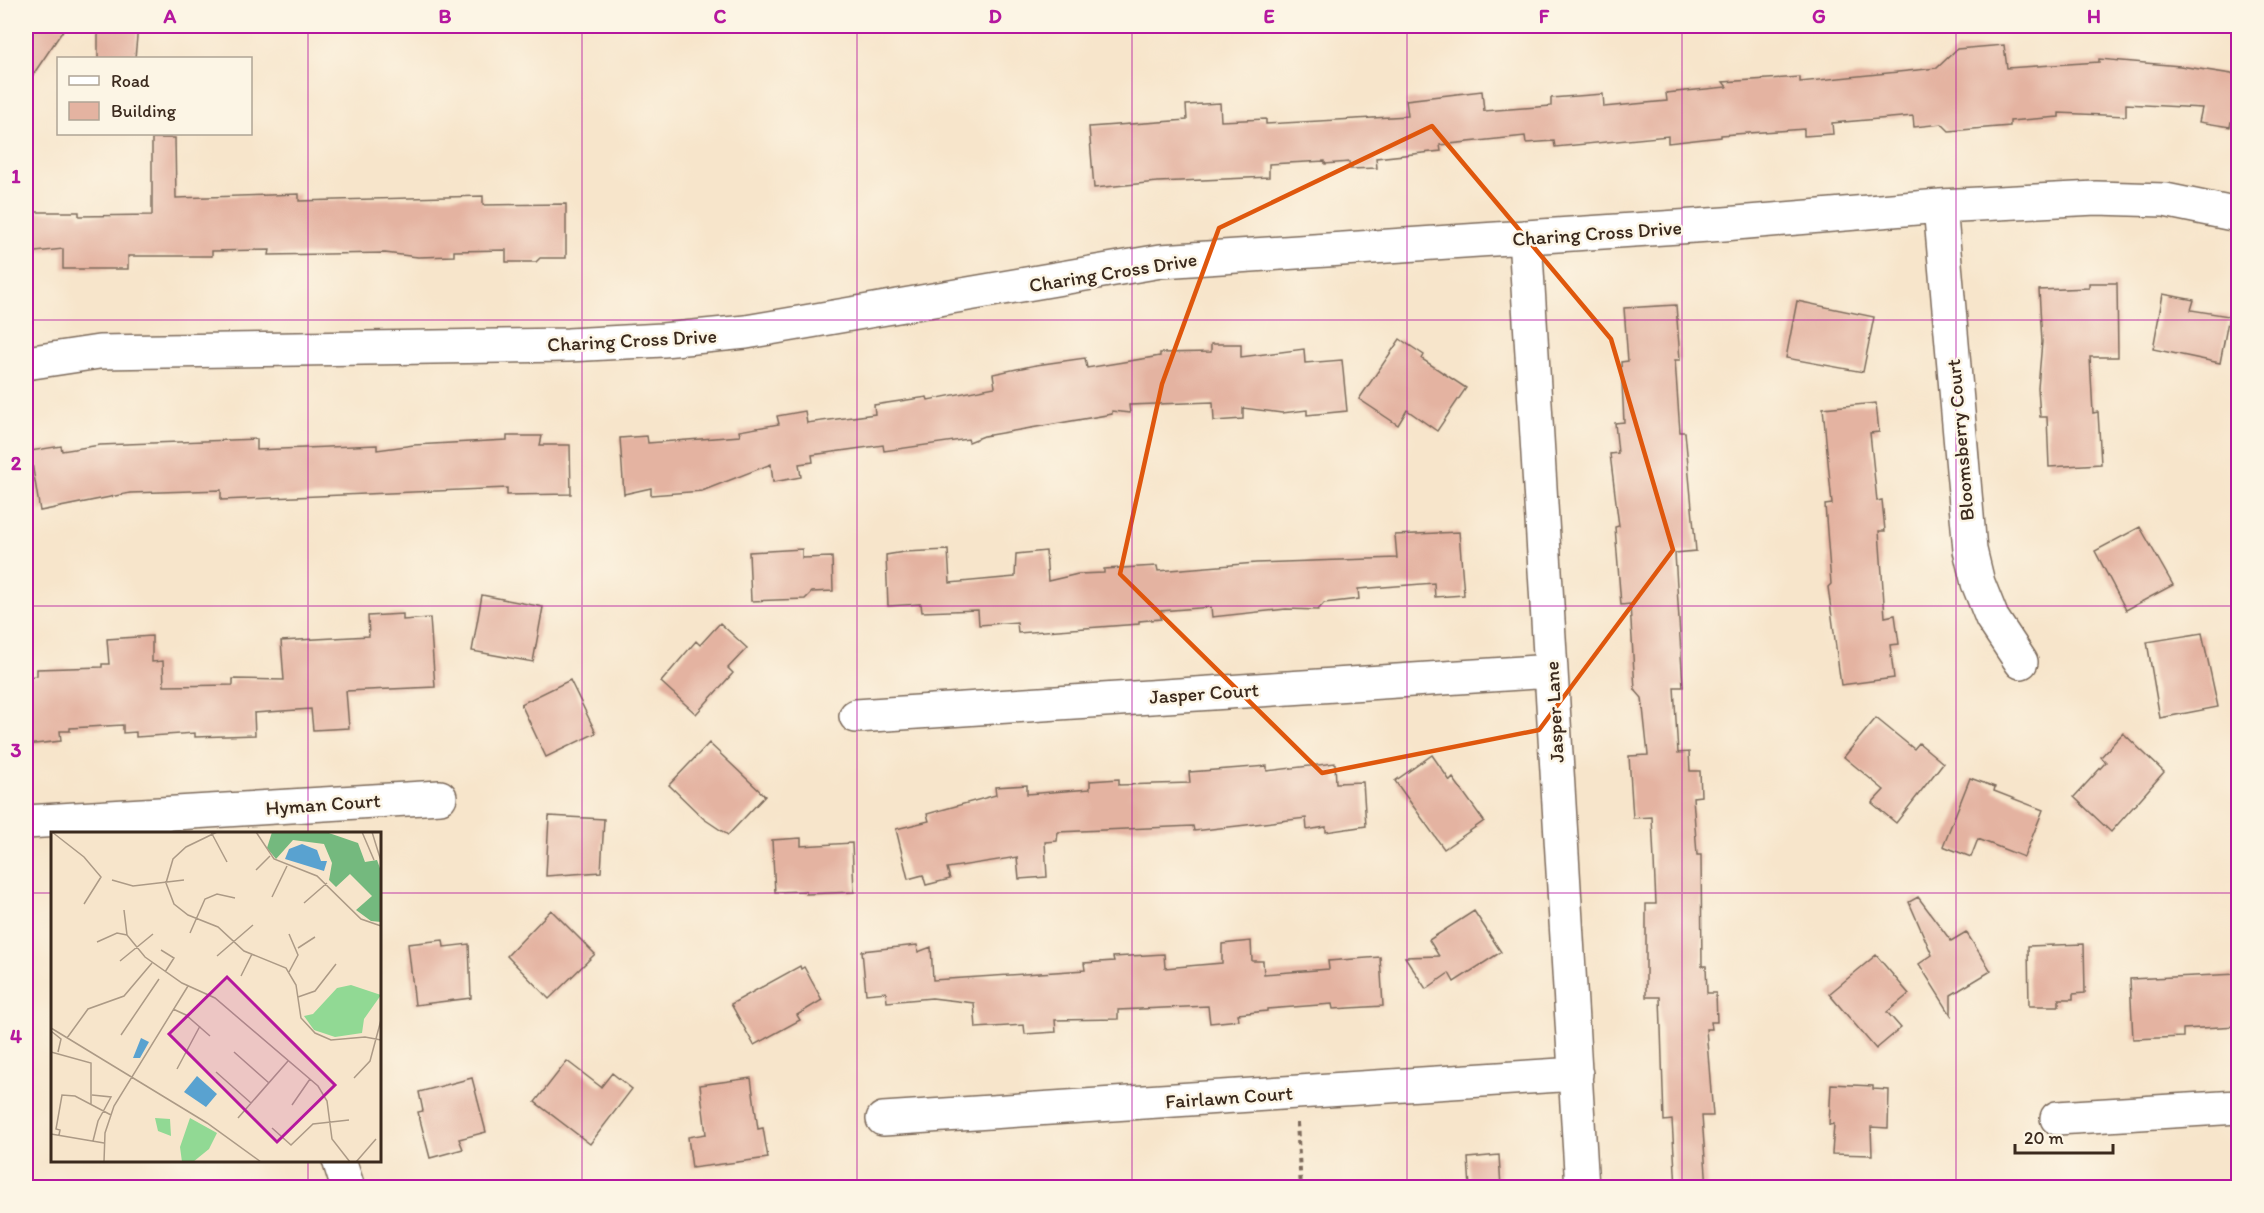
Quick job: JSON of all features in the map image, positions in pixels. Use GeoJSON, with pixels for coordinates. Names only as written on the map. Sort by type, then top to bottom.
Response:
{"type":"FeatureCollection","features":[{"type":"Feature","properties":{"kind":"street","name":"Charing Cross Drive"},"geometry":{"type":"LineString","coordinates":[[26,363],[99,352],[568,345],[663,340],[746,332],[1161,261],[1724,224],[1940,206],[2096,198],[2165,200],[2238,215]]}},
{"type":"Feature","properties":{"kind":"street","name":"Bloomsberry Court"},"geometry":{"type":"LineString","coordinates":[[1940,206],[1970,550],[1978,583],[1992,618],[2021,662]]}},
{"type":"Feature","properties":{"kind":"street","name":"Jasper Lane"},"geometry":{"type":"LineString","coordinates":[[1525,237],[1582,1188]]}},
{"type":"Feature","properties":{"kind":"street","name":"Jasper Court"},"geometry":{"type":"LineString","coordinates":[[856,716],[1551,671]]}},
{"type":"Feature","properties":{"kind":"street","name":"Hyman Court"},"geometry":{"type":"LineString","coordinates":[[26,822],[235,822],[441,797]]}},
{"type":"Feature","properties":{"kind":"street","name":"Fairlawn Court"},"geometry":{"type":"LineString","coordinates":[[883,1119],[1576,1074]]}},
{"type":"Feature","properties":{"kind":"street"},"geometry":{"type":"LineString","coordinates":[[2057,1118],[2238,1107]]}},
{"type":"Feature","properties":{"kind":"street"},"geometry":{"type":"LineString","coordinates":[[339,1162],[348,1188]]}},
{"type":"Feature","properties":{"kind":"path"},"geometry":{"type":"LineString","coordinates":[[1296,1092],[1301,1188]]}},
{"type":"Feature","properties":{"kind":"highlighted area"},"geometry":{"type":"Polygon","coordinates":[[[1432,126],[1611,339],[1673,550],[1539,730],[1322,773],[1120,574],[1162,384],[1219,228],[1432,126]]]}},
{"type":"Feature","properties":{"kind":"building"},"geometry":{"type":"Polygon","coordinates":[[[26,26],[66,26],[26,85],[26,26]]]}},
{"type":"Feature","properties":{"kind":"building"},"geometry":{"type":"Polygon","coordinates":[[[98,26],[138,26],[135,57],[98,57],[98,26]]]}},
{"type":"Feature","properties":{"kind":"building"},"geometry":{"type":"Polygon","coordinates":[[[2004,45],[2007,68],[2099,62],[2099,59],[2180,66],[2238,75],[2238,124],[2231,122],[2230,127],[2199,122],[2202,108],[2126,104],[2126,116],[2059,113],[2059,117],[2010,121],[2010,126],[1949,131],[1942,124],[1914,127],[1913,116],[1832,123],[1833,134],[1804,136],[1804,129],[1721,135],[1721,137],[1668,143],[1668,136],[1555,147],[1554,141],[1526,143],[1525,136],[1440,145],[1441,151],[1376,158],[1377,168],[1350,169],[1349,162],[1325,164],[1325,161],[1269,164],[1269,177],[1158,182],[1094,188],[1089,127],[1187,120],[1186,105],[1220,103],[1221,121],[1266,119],[1266,124],[1408,116],[1406,100],[1482,91],[1484,111],[1551,106],[1551,98],[1603,94],[1604,107],[1667,101],[1666,93],[1727,87],[1723,82],[1800,77],[1800,82],[1937,68],[1957,49],[2004,45]]]}},
{"type":"Feature","properties":{"kind":"building"},"geometry":{"type":"Polygon","coordinates":[[[152,138],[175,138],[176,198],[299,194],[299,201],[483,196],[483,205],[566,204],[566,258],[540,258],[536,262],[506,262],[506,250],[454,251],[454,256],[418,257],[385,253],[269,255],[270,250],[212,251],[212,256],[128,256],[128,269],[63,269],[63,249],[26,253],[26,212],[79,212],[79,216],[152,215],[152,138]]]}},
{"type":"Feature","properties":{"kind":"building"},"geometry":{"type":"Polygon","coordinates":[[[2089,283],[2117,283],[2118,357],[2090,357],[2093,413],[2098,412],[2101,464],[2049,467],[2047,417],[2040,417],[2038,388],[2042,342],[2039,290],[2089,288],[2089,283]]]}},
{"type":"Feature","properties":{"kind":"building"},"geometry":{"type":"Polygon","coordinates":[[[2163,294],[2194,300],[2191,310],[2229,316],[2220,363],[2153,349],[2163,294]]]}},
{"type":"Feature","properties":{"kind":"building"},"geometry":{"type":"Polygon","coordinates":[[[1797,301],[1874,317],[1863,372],[1786,358],[1797,301]]]}},
{"type":"Feature","properties":{"kind":"building"},"geometry":{"type":"Polygon","coordinates":[[[1676,305],[1680,360],[1675,360],[1680,432],[1685,432],[1696,551],[1675,553],[1683,687],[1674,687],[1678,753],[1689,752],[1690,771],[1700,771],[1701,796],[1693,797],[1697,855],[1701,855],[1702,966],[1706,966],[1707,993],[1716,993],[1717,1022],[1711,1022],[1712,1029],[1706,1029],[1713,1116],[1702,1116],[1707,1188],[1676,1188],[1672,1120],[1664,1121],[1660,997],[1646,997],[1646,904],[1656,904],[1652,817],[1633,818],[1629,756],[1648,755],[1642,698],[1635,690],[1630,604],[1621,605],[1615,527],[1619,526],[1610,454],[1618,453],[1615,423],[1624,422],[1621,362],[1628,361],[1624,308],[1676,305]]]}},
{"type":"Feature","properties":{"kind":"building"},"geometry":{"type":"Polygon","coordinates":[[[1400,339],[1424,355],[1422,359],[1466,388],[1437,431],[1407,410],[1398,425],[1359,399],[1400,339]]]}},
{"type":"Feature","properties":{"kind":"building"},"geometry":{"type":"Polygon","coordinates":[[[1211,344],[1241,344],[1241,357],[1304,349],[1305,363],[1342,360],[1347,411],[1307,415],[1307,410],[1282,413],[1243,408],[1243,419],[1214,421],[1213,402],[1129,405],[1130,413],[1112,411],[1112,414],[984,436],[969,442],[968,439],[884,451],[883,445],[812,455],[813,462],[799,464],[801,477],[773,482],[771,464],[702,491],[651,495],[651,488],[624,494],[620,438],[647,436],[648,443],[740,436],[739,431],[779,424],[777,416],[805,411],[807,423],[875,414],[874,405],[927,397],[928,400],[995,387],[993,374],[1036,365],[1085,358],[1087,368],[1160,356],[1160,353],[1211,352],[1211,344]]]}},
{"type":"Feature","properties":{"kind":"building"},"geometry":{"type":"Polygon","coordinates":[[[1876,403],[1879,432],[1870,433],[1877,501],[1882,500],[1885,531],[1879,531],[1885,617],[1895,615],[1899,644],[1890,645],[1894,678],[1841,685],[1828,587],[1831,584],[1825,505],[1832,504],[1823,408],[1876,403]]]}},
{"type":"Feature","properties":{"kind":"building"},"geometry":{"type":"Polygon","coordinates":[[[507,436],[542,436],[540,445],[570,445],[571,494],[507,495],[507,488],[221,500],[221,490],[130,493],[40,511],[30,451],[61,446],[62,451],[100,445],[257,439],[257,450],[377,445],[377,450],[414,445],[507,440],[507,436]]]}},
{"type":"Feature","properties":{"kind":"building"},"geometry":{"type":"Polygon","coordinates":[[[2140,527],[2173,585],[2126,610],[2095,551],[2140,527]]]}},
{"type":"Feature","properties":{"kind":"building"},"geometry":{"type":"Polygon","coordinates":[[[1459,532],[1464,595],[1435,597],[1434,583],[1358,589],[1359,599],[1324,603],[1318,610],[1286,609],[1212,617],[1211,607],[1160,611],[1161,619],[1139,621],[1139,624],[1018,633],[1017,622],[979,625],[978,610],[922,612],[921,604],[888,606],[886,555],[904,552],[948,550],[950,583],[1015,577],[1016,554],[1046,551],[1048,581],[1078,574],[1104,573],[1104,569],[1157,566],[1158,571],[1256,563],[1397,558],[1395,535],[1459,532]]]}},
{"type":"Feature","properties":{"kind":"building"},"geometry":{"type":"Polygon","coordinates":[[[802,549],[802,558],[832,557],[833,591],[812,592],[805,599],[751,601],[749,552],[802,549]]]}},
{"type":"Feature","properties":{"kind":"building"},"geometry":{"type":"Polygon","coordinates":[[[482,595],[543,607],[533,662],[472,651],[482,595]]]}},
{"type":"Feature","properties":{"kind":"building"},"geometry":{"type":"Polygon","coordinates":[[[403,614],[403,620],[430,618],[435,687],[346,691],[349,728],[313,730],[311,709],[254,713],[255,735],[195,737],[195,733],[136,737],[136,732],[123,733],[123,725],[70,728],[70,731],[60,731],[61,741],[26,745],[26,677],[37,676],[37,669],[102,667],[102,664],[109,664],[107,639],[152,636],[152,662],[163,661],[164,686],[233,685],[233,679],[284,680],[281,641],[369,636],[368,616],[403,614]]]}},
{"type":"Feature","properties":{"kind":"building"},"geometry":{"type":"Polygon","coordinates":[[[720,623],[747,648],[728,668],[733,673],[696,714],[661,682],[696,641],[700,645],[720,623]]]}},
{"type":"Feature","properties":{"kind":"building"},"geometry":{"type":"Polygon","coordinates":[[[2202,633],[2218,707],[2160,718],[2147,642],[2202,633]]]}},
{"type":"Feature","properties":{"kind":"building"},"geometry":{"type":"Polygon","coordinates":[[[570,680],[596,733],[546,757],[521,704],[570,680]]]}},
{"type":"Feature","properties":{"kind":"building"},"geometry":{"type":"Polygon","coordinates":[[[1876,718],[1914,749],[1919,743],[1943,763],[1896,823],[1872,803],[1884,790],[1844,757],[1876,718]]]}},
{"type":"Feature","properties":{"kind":"building"},"geometry":{"type":"Polygon","coordinates":[[[2123,733],[2164,772],[2111,832],[2074,797],[2106,762],[2101,757],[2123,733]]]}},
{"type":"Feature","properties":{"kind":"building"},"geometry":{"type":"Polygon","coordinates":[[[709,743],[765,796],[728,835],[704,819],[669,785],[709,743]]]}},
{"type":"Feature","properties":{"kind":"building"},"geometry":{"type":"Polygon","coordinates":[[[1432,755],[1450,781],[1453,778],[1484,821],[1444,849],[1395,781],[1432,755]]]}},
{"type":"Feature","properties":{"kind":"building"},"geometry":{"type":"Polygon","coordinates":[[[1335,763],[1336,783],[1363,782],[1366,826],[1326,832],[1326,827],[1307,830],[1306,818],[1194,831],[1193,826],[1058,832],[1057,841],[1045,842],[1047,877],[1019,879],[1017,857],[947,868],[950,879],[926,885],[923,875],[908,879],[896,829],[929,821],[927,814],[996,795],[995,787],[1027,785],[1027,794],[1090,789],[1090,781],[1119,779],[1119,785],[1190,783],[1189,772],[1267,766],[1267,771],[1335,763]]]}},
{"type":"Feature","properties":{"kind":"building"},"geometry":{"type":"Polygon","coordinates":[[[1970,778],[1995,787],[1994,791],[2043,810],[2024,857],[1978,839],[1971,857],[1943,846],[1970,778]]]}},
{"type":"Feature","properties":{"kind":"building"},"geometry":{"type":"Polygon","coordinates":[[[549,816],[604,819],[601,872],[546,876],[549,816]]]}},
{"type":"Feature","properties":{"kind":"building"},"geometry":{"type":"Polygon","coordinates":[[[801,838],[801,846],[852,843],[854,892],[806,894],[806,891],[775,892],[772,840],[801,838]]]}},
{"type":"Feature","properties":{"kind":"building"},"geometry":{"type":"Polygon","coordinates":[[[1918,897],[1951,941],[1966,932],[1991,971],[1951,995],[1951,1015],[1919,964],[1932,955],[1909,902],[1918,897]]]}},
{"type":"Feature","properties":{"kind":"building"},"geometry":{"type":"Polygon","coordinates":[[[551,910],[595,954],[549,999],[507,956],[551,910]]]}},
{"type":"Feature","properties":{"kind":"building"},"geometry":{"type":"Polygon","coordinates":[[[1474,911],[1501,952],[1454,982],[1449,973],[1426,989],[1405,957],[1439,956],[1429,940],[1474,911]]]}},
{"type":"Feature","properties":{"kind":"building"},"geometry":{"type":"Polygon","coordinates":[[[443,940],[444,947],[469,944],[471,998],[415,1005],[408,944],[443,940]]]}},
{"type":"Feature","properties":{"kind":"building"},"geometry":{"type":"Polygon","coordinates":[[[1251,941],[1252,961],[1263,961],[1264,974],[1329,969],[1328,961],[1380,957],[1383,1006],[1333,1009],[1332,1004],[1267,1009],[1267,1011],[1238,1014],[1239,1020],[1210,1023],[1208,1006],[1118,1010],[1118,1019],[1055,1020],[1056,1032],[1025,1034],[1024,1025],[976,1028],[974,1003],[932,998],[887,1002],[886,992],[866,994],[862,951],[917,945],[918,952],[931,947],[933,980],[1085,970],[1084,963],[1114,961],[1113,957],[1164,954],[1165,968],[1222,963],[1222,944],[1251,941]]]}},
{"type":"Feature","properties":{"kind":"building"},"geometry":{"type":"Polygon","coordinates":[[[2084,944],[2085,993],[2073,994],[2073,999],[2059,999],[2059,1006],[2029,1006],[2028,946],[2084,944]]]}},
{"type":"Feature","properties":{"kind":"building"},"geometry":{"type":"Polygon","coordinates":[[[1876,955],[1909,994],[1887,1012],[1901,1028],[1876,1049],[1829,994],[1876,955]]]}},
{"type":"Feature","properties":{"kind":"building"},"geometry":{"type":"Polygon","coordinates":[[[800,966],[801,969],[804,967],[822,1000],[797,1015],[800,1020],[754,1045],[731,1004],[800,966]]]}},
{"type":"Feature","properties":{"kind":"building"},"geometry":{"type":"Polygon","coordinates":[[[2238,974],[2238,1026],[2183,1029],[2183,1037],[2133,1039],[2130,979],[2238,974]]]}},
{"type":"Feature","properties":{"kind":"building"},"geometry":{"type":"Polygon","coordinates":[[[567,1061],[601,1087],[612,1073],[632,1089],[590,1144],[535,1102],[567,1061]]]}},
{"type":"Feature","properties":{"kind":"building"},"geometry":{"type":"Polygon","coordinates":[[[472,1078],[486,1132],[459,1139],[463,1149],[430,1158],[418,1112],[423,1111],[419,1092],[472,1078]]]}},
{"type":"Feature","properties":{"kind":"building"},"geometry":{"type":"Polygon","coordinates":[[[751,1078],[758,1129],[763,1128],[768,1158],[692,1168],[688,1137],[706,1134],[700,1085],[751,1078]]]}},
{"type":"Feature","properties":{"kind":"building"},"geometry":{"type":"Polygon","coordinates":[[[1831,1084],[1873,1086],[1873,1089],[1889,1090],[1888,1128],[1871,1127],[1872,1155],[1832,1154],[1834,1124],[1829,1125],[1831,1084]]]}},
{"type":"Feature","properties":{"kind":"building"},"geometry":{"type":"Polygon","coordinates":[[[1499,1155],[1501,1188],[1470,1188],[1468,1158],[1499,1155]]]}}]}
